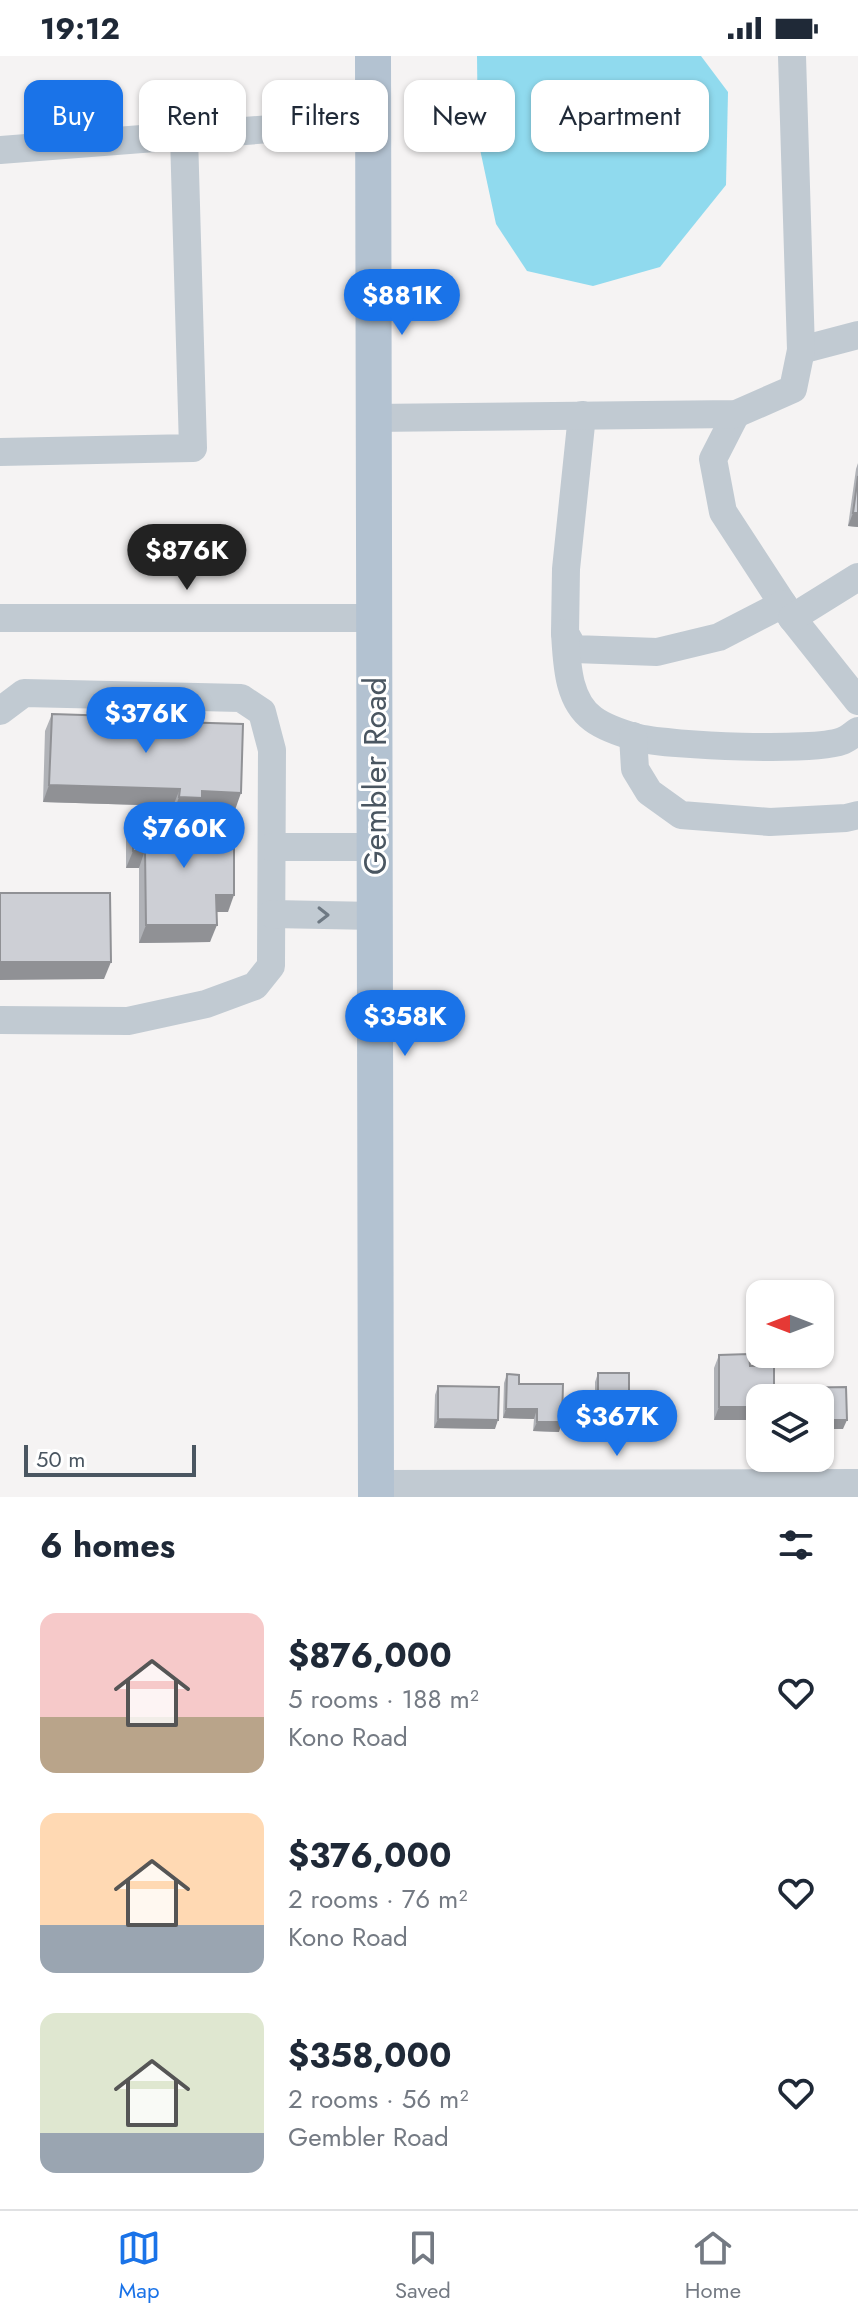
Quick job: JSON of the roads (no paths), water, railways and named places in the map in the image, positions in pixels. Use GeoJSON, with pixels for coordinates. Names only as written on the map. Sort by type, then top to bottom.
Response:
{"type":"FeatureCollection","features":[{"type":"Feature","properties":{"kind":"main road","name":"Gembler Road"},"geometry":{"type":"LineString","coordinates":[[373,56],[373,80]]}},
{"type":"Feature","properties":{"kind":"main road","name":"Gembler Road"},"geometry":{"type":"LineString","coordinates":[[373,152],[376,1490]]}},
{"type":"Feature","properties":{"kind":"street"},"geometry":{"type":"LineString","coordinates":[[372,418],[736,414],[793,389],[801,350],[792,56]]}},
{"type":"Feature","properties":{"kind":"street"},"geometry":{"type":"LineString","coordinates":[[0,150],[139,139]]}},
{"type":"Feature","properties":{"kind":"street"},"geometry":{"type":"LineString","coordinates":[[0,452],[193,448],[184,152]]}},
{"type":"Feature","properties":{"kind":"street"},"geometry":{"type":"LineString","coordinates":[[801,350],[858,335]]}},
{"type":"Feature","properties":{"kind":"street"},"geometry":{"type":"LineString","coordinates":[[736,414],[713,459],[723,512],[788,611],[858,701]]}},
{"type":"Feature","properties":{"kind":"street"},"geometry":{"type":"LineString","coordinates":[[582,415],[566,569],[565,633],[568,669],[580,707],[593,719],[633,736],[688,743],[818,745],[843,741],[858,731]]}},
{"type":"Feature","properties":{"kind":"street"},"geometry":{"type":"LineString","coordinates":[[565,633],[574,649],[657,652],[719,637],[788,611],[858,577]]}},
{"type":"Feature","properties":{"kind":"street"},"geometry":{"type":"LineString","coordinates":[[0,618],[374,618]]}},
{"type":"Feature","properties":{"kind":"street"},"geometry":{"type":"LineString","coordinates":[[0,711],[24,693],[241,698],[262,712],[272,750],[271,966],[255,986],[206,1004],[128,1021],[0,1020]]}},
{"type":"Feature","properties":{"kind":"street"},"geometry":{"type":"LineString","coordinates":[[633,736],[635,769],[649,792],[681,815],[770,822],[858,815]]}},
{"type":"Feature","properties":{"kind":"street"},"geometry":{"type":"LineString","coordinates":[[272,847],[375,847]]}},
{"type":"Feature","properties":{"kind":"street"},"geometry":{"type":"LineString","coordinates":[[272,914],[375,916]]}},
{"type":"Feature","properties":{"kind":"street"},"geometry":{"type":"LineString","coordinates":[[376,1490],[858,1483]]}},
{"type":"Feature","properties":{"kind":"water"},"geometry":{"type":"Polygon","coordinates":[[[477,56],[701,56],[728,92],[726,185],[660,267],[593,286],[527,271],[496,224],[481,152],[515,152],[515,80],[477,80],[477,56]]]}}]}
